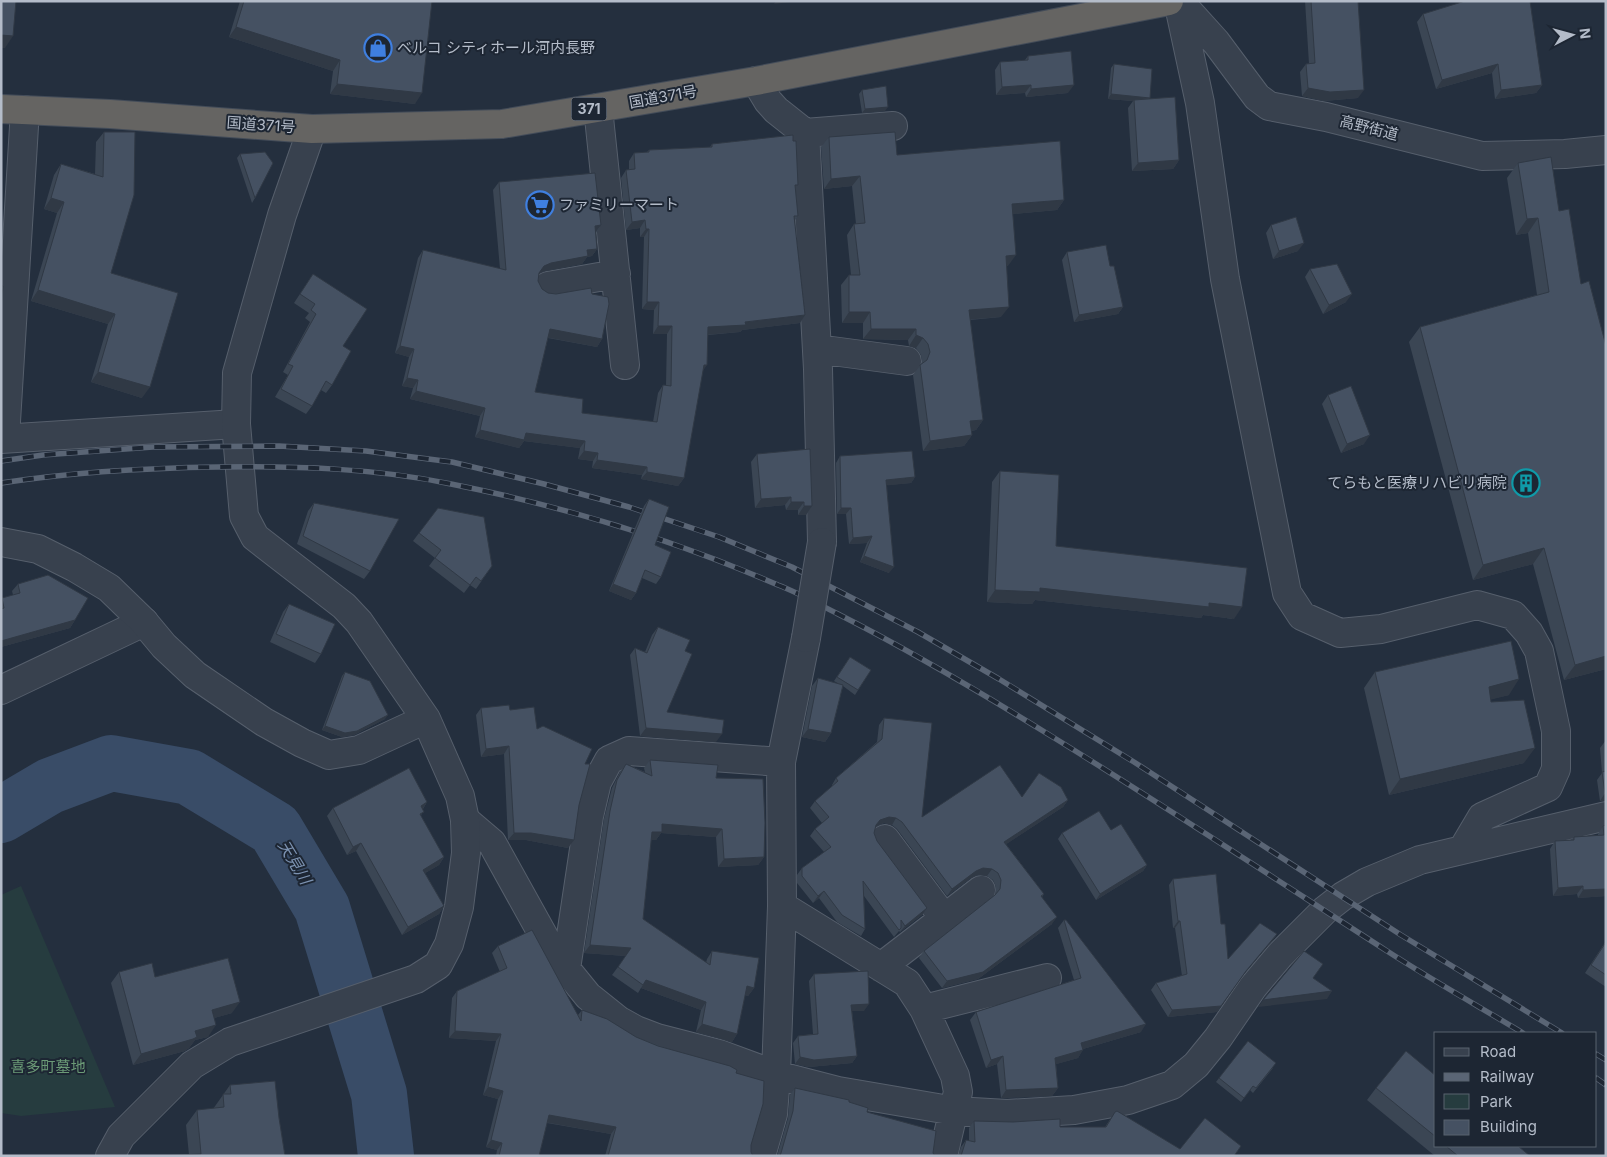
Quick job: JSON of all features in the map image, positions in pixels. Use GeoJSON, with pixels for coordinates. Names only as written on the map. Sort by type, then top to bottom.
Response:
{"type":"FeatureCollection","features":[{"type":"Feature","properties":{"kind":"highway","name":"国道371号"},"geometry":{"type":"LineString","coordinates":[[13,110],[110,114],[312,129],[502,124],[756,81],[1095,8],[1169,1]]}},
{"type":"Feature","properties":{"kind":"street","name":"高野街道"},"geometry":{"type":"LineString","coordinates":[[1178,1],[1216,42],[1257,97],[1269,106],[1326,117],[1482,156],[1565,154],[1606,150]]}},
{"type":"Feature","properties":{"kind":"street"},"geometry":{"type":"LineString","coordinates":[[1178,1],[1200,103],[1225,279],[1287,593],[1302,616],[1340,633],[1380,629],[1477,605],[1513,616],[1529,633],[1539,651],[1556,731],[1556,769],[1548,787],[1482,817],[1463,848]]}},
{"type":"Feature","properties":{"kind":"street"},"geometry":{"type":"LineString","coordinates":[[756,81],[776,110],[805,133],[893,126]]}},
{"type":"Feature","properties":{"kind":"street"},"geometry":{"type":"LineString","coordinates":[[598,108],[625,364]]}},
{"type":"Feature","properties":{"kind":"street"},"geometry":{"type":"LineString","coordinates":[[13,110],[3,438],[236,424]]}},
{"type":"Feature","properties":{"kind":"street"},"geometry":{"type":"LineString","coordinates":[[110,1156],[121,1136],[192,1064],[230,1042],[416,979],[438,965],[449,944],[459,907],[466,857],[465,820],[460,796],[426,719],[359,622],[344,606],[255,537],[244,516],[236,424],[238,373],[282,215],[312,129]]}},
{"type":"Feature","properties":{"kind":"street"},"geometry":{"type":"LineString","coordinates":[[761,1156],[772,1114],[776,1075],[782,906],[781,762],[806,638],[822,542],[817,349],[805,133]]}},
{"type":"Feature","properties":{"kind":"street"},"geometry":{"type":"LineString","coordinates":[[548,286],[616,274]]}},
{"type":"Feature","properties":{"kind":"street"},"geometry":{"type":"LineString","coordinates":[[817,349],[907,361]]}},
{"type":"Feature","properties":{"kind":"street"},"geometry":{"type":"LineString","coordinates":[[1,542],[38,549],[74,567],[109,588],[144,622],[164,646],[195,675],[264,722],[328,755],[359,750],[426,719]]}},
{"type":"Feature","properties":{"kind":"street"},"geometry":{"type":"LineString","coordinates":[[1,690],[144,622]]}},
{"type":"Feature","properties":{"kind":"street"},"geometry":{"type":"LineString","coordinates":[[566,969],[589,816],[597,782],[609,760],[629,751],[781,762]]}},
{"type":"Feature","properties":{"kind":"street"},"geometry":{"type":"LineString","coordinates":[[465,820],[492,842],[553,953],[566,969],[588,996],[618,1020],[636,1030],[657,1038],[719,1054],[776,1075],[838,1091],[955,1111],[1007,1114],[1074,1110],[1128,1100],[1172,1085],[1196,1065],[1280,955],[1325,910],[1342,896],[1367,882],[1420,860],[1463,848],[1606,816]]}},
{"type":"Feature","properties":{"kind":"street"},"geometry":{"type":"LineString","coordinates":[[885,839],[944,918]]}},
{"type":"Feature","properties":{"kind":"street"},"geometry":{"type":"LineString","coordinates":[[881,967],[981,890]]}},
{"type":"Feature","properties":{"kind":"street"},"geometry":{"type":"LineString","coordinates":[[782,906],[907,983],[924,1009],[955,1076],[958,1092],[943,1156]]}},
{"type":"Feature","properties":{"kind":"street"},"geometry":{"type":"LineString","coordinates":[[924,1009],[1047,978]]}},
{"type":"Feature","properties":{"kind":"green space","name":"喜多町墓地"},"geometry":{"type":"Polygon","coordinates":[[[21,886],[115,1107],[21,1116],[1,1113],[1,895],[21,886]]]}},
{"type":"Feature","properties":{"kind":"building"},"geometry":{"type":"Polygon","coordinates":[[[1,1],[16,1],[13,36],[1,35],[1,1]]]}},
{"type":"Feature","properties":{"kind":"building","name":"ベルコ シティホール河内長野"},"geometry":{"type":"Polygon","coordinates":[[[244,1],[432,1],[422,93],[337,84],[340,60],[236,27],[244,1]]]}},
{"type":"Feature","properties":{"kind":"building"},"geometry":{"type":"Polygon","coordinates":[[[1311,1],[1358,1],[1364,90],[1330,92],[1308,88],[1306,64],[1315,63],[1311,1]]]}},
{"type":"Feature","properties":{"kind":"building"},"geometry":{"type":"Polygon","coordinates":[[[1465,1],[1530,1],[1542,85],[1501,90],[1498,64],[1442,80],[1423,14],[1465,1]]]}},
{"type":"Feature","properties":{"kind":"building"},"geometry":{"type":"Polygon","coordinates":[[[1071,51],[1074,85],[1031,89],[1031,85],[1002,87],[1000,62],[1028,60],[1028,56],[1071,51]]]}},
{"type":"Feature","properties":{"kind":"building"},"geometry":{"type":"Polygon","coordinates":[[[1114,64],[1152,69],[1150,98],[1111,94],[1114,64]]]}},
{"type":"Feature","properties":{"kind":"building"},"geometry":{"type":"Polygon","coordinates":[[[886,86],[888,107],[865,109],[862,90],[886,86]]]}},
{"type":"Feature","properties":{"kind":"building"},"geometry":{"type":"Polygon","coordinates":[[[1175,97],[1179,160],[1138,163],[1134,100],[1175,97]]]}},
{"type":"Feature","properties":{"kind":"building"},"geometry":{"type":"Polygon","coordinates":[[[104,132],[135,132],[134,195],[111,273],[178,293],[150,387],[98,372],[115,314],[38,290],[64,202],[51,198],[61,164],[103,177],[104,132]]]}},
{"type":"Feature","properties":{"kind":"building"},"geometry":{"type":"Polygon","coordinates":[[[895,132],[897,155],[1060,141],[1064,200],[1012,204],[1016,255],[1006,256],[1009,307],[969,310],[983,420],[970,421],[972,435],[930,441],[920,365],[927,360],[930,352],[928,344],[923,338],[916,335],[916,329],[871,329],[870,312],[849,312],[849,275],[860,275],[854,224],[865,223],[860,176],[831,179],[829,137],[895,132]]]}},
{"type":"Feature","properties":{"kind":"building"},"geometry":{"type":"Polygon","coordinates":[[[793,135],[793,141],[796,141],[798,185],[795,185],[798,216],[794,216],[805,315],[745,322],[746,325],[708,327],[707,365],[704,365],[684,478],[647,472],[647,467],[597,460],[598,453],[584,451],[585,441],[526,433],[524,440],[480,430],[485,408],[416,391],[418,380],[407,378],[414,349],[400,346],[423,250],[506,270],[499,182],[595,173],[601,225],[595,226],[597,249],[587,250],[588,256],[544,266],[539,273],[538,281],[542,289],[548,293],[556,294],[591,288],[592,294],[608,297],[609,304],[602,339],[550,329],[535,392],[583,399],[582,413],[657,422],[663,385],[671,386],[672,326],[658,326],[659,302],[647,302],[649,229],[646,229],[645,220],[632,222],[626,170],[635,169],[634,153],[649,152],[649,150],[712,147],[712,144],[793,135]]]}},
{"type":"Feature","properties":{"kind":"building"},"geometry":{"type":"Polygon","coordinates":[[[265,152],[273,163],[255,198],[240,154],[265,152]]]}},
{"type":"Feature","properties":{"kind":"building","name":"てらもと医療リハビリ病院"},"geometry":{"type":"Polygon","coordinates":[[[1551,157],[1559,211],[1569,209],[1581,284],[1589,281],[1606,346],[1606,656],[1575,665],[1544,548],[1483,565],[1420,327],[1549,292],[1538,218],[1527,219],[1518,163],[1551,157]]]}},
{"type":"Feature","properties":{"kind":"building"},"geometry":{"type":"Polygon","coordinates":[[[1296,217],[1304,243],[1279,251],[1271,225],[1296,217]]]}},
{"type":"Feature","properties":{"kind":"building"},"geometry":{"type":"Polygon","coordinates":[[[1106,245],[1110,266],[1114,266],[1123,307],[1079,315],[1067,252],[1106,245]]]}},
{"type":"Feature","properties":{"kind":"building"},"geometry":{"type":"Polygon","coordinates":[[[1337,264],[1352,294],[1329,305],[1310,269],[1337,264]]]}},
{"type":"Feature","properties":{"kind":"building"},"geometry":{"type":"Polygon","coordinates":[[[313,274],[367,309],[343,346],[351,351],[332,385],[326,381],[312,406],[281,389],[293,366],[288,364],[316,314],[311,310],[315,304],[300,294],[313,274]]]}},
{"type":"Feature","properties":{"kind":"building"},"geometry":{"type":"Polygon","coordinates":[[[1,286],[3,286],[1,306],[1,286]]]}},
{"type":"Feature","properties":{"kind":"building"},"geometry":{"type":"Polygon","coordinates":[[[1351,386],[1370,435],[1347,444],[1328,395],[1351,386]]]}},
{"type":"Feature","properties":{"kind":"building"},"geometry":{"type":"Polygon","coordinates":[[[810,449],[812,506],[804,506],[804,502],[791,502],[791,497],[761,499],[757,454],[810,449]]]}},
{"type":"Feature","properties":{"kind":"building"},"geometry":{"type":"Polygon","coordinates":[[[912,451],[915,477],[886,480],[894,567],[864,556],[872,536],[853,538],[851,508],[841,508],[840,456],[912,451]]]}},
{"type":"Feature","properties":{"kind":"building"},"geometry":{"type":"Polygon","coordinates":[[[1000,471],[1059,475],[1056,546],[1247,568],[1242,607],[1209,603],[1209,607],[1040,588],[1040,592],[995,590],[1000,471]]]}},
{"type":"Feature","properties":{"kind":"building"},"geometry":{"type":"Polygon","coordinates":[[[649,499],[669,507],[655,545],[671,552],[661,577],[645,570],[636,593],[613,584],[649,499]]]}},
{"type":"Feature","properties":{"kind":"building"},"geometry":{"type":"Polygon","coordinates":[[[314,503],[399,519],[370,571],[303,536],[314,503]]]}},
{"type":"Feature","properties":{"kind":"building"},"geometry":{"type":"Polygon","coordinates":[[[438,508],[484,517],[492,566],[481,581],[476,577],[470,585],[435,558],[441,550],[419,533],[438,508]]]}},
{"type":"Feature","properties":{"kind":"building"},"geometry":{"type":"Polygon","coordinates":[[[48,575],[88,598],[75,620],[1,641],[1,609],[4,608],[2,598],[20,593],[18,584],[48,575]]]}},
{"type":"Feature","properties":{"kind":"building"},"geometry":{"type":"Polygon","coordinates":[[[289,604],[335,624],[321,654],[276,634],[289,604]]]}},
{"type":"Feature","properties":{"kind":"building"},"geometry":{"type":"Polygon","coordinates":[[[658,627],[690,640],[685,651],[692,654],[667,712],[724,720],[722,734],[646,728],[635,648],[647,653],[658,627]]]}},
{"type":"Feature","properties":{"kind":"building"},"geometry":{"type":"Polygon","coordinates":[[[1511,641],[1519,679],[1489,687],[1491,702],[1524,700],[1535,748],[1400,779],[1375,672],[1511,641]]]}},
{"type":"Feature","properties":{"kind":"building"},"geometry":{"type":"Polygon","coordinates":[[[850,657],[871,670],[858,690],[837,677],[850,657]]]}},
{"type":"Feature","properties":{"kind":"building"},"geometry":{"type":"Polygon","coordinates":[[[345,672],[370,681],[388,715],[357,731],[345,733],[325,726],[345,672]]]}},
{"type":"Feature","properties":{"kind":"building"},"geometry":{"type":"Polygon","coordinates":[[[818,678],[843,685],[831,733],[808,729],[818,678]]]}},
{"type":"Feature","properties":{"kind":"building"},"geometry":{"type":"Polygon","coordinates":[[[509,705],[510,710],[534,707],[537,729],[543,726],[592,749],[585,764],[590,764],[579,805],[574,840],[531,833],[514,833],[509,746],[486,749],[481,708],[509,705]]]}},
{"type":"Feature","properties":{"kind":"building"},"geometry":{"type":"Polygon","coordinates":[[[884,718],[932,723],[922,817],[1000,765],[1022,797],[1039,773],[1061,787],[1068,800],[1004,842],[1044,894],[1041,896],[1057,917],[983,972],[947,981],[924,951],[995,895],[1000,889],[1001,880],[998,873],[992,869],[983,868],[952,889],[902,822],[896,818],[889,817],[880,820],[876,825],[874,833],[877,841],[927,908],[905,926],[901,920],[901,928],[899,930],[863,881],[865,929],[842,915],[824,891],[818,896],[802,876],[802,868],[831,847],[815,829],[829,817],[815,801],[838,781],[836,778],[882,739],[884,718]]]}},
{"type":"Feature","properties":{"kind":"building"},"geometry":{"type":"Polygon","coordinates":[[[650,760],[718,765],[716,778],[763,779],[764,857],[724,859],[722,829],[662,824],[662,832],[652,832],[643,919],[710,965],[712,951],[759,958],[754,988],[747,986],[737,1034],[702,1024],[706,1002],[646,980],[643,985],[618,967],[631,948],[590,945],[610,811],[617,780],[626,764],[652,776],[650,760]]]}},
{"type":"Feature","properties":{"kind":"building"},"geometry":{"type":"Polygon","coordinates":[[[409,768],[427,802],[421,806],[424,812],[420,814],[444,857],[423,870],[444,906],[408,927],[361,843],[353,847],[333,808],[409,768]]]}},
{"type":"Feature","properties":{"kind":"building"},"geometry":{"type":"Polygon","coordinates":[[[1606,771],[1606,793],[1605,793],[1602,772],[1606,771]]]}},
{"type":"Feature","properties":{"kind":"building"},"geometry":{"type":"Polygon","coordinates":[[[1099,811],[1111,830],[1121,824],[1147,865],[1100,894],[1062,833],[1099,811]]]}},
{"type":"Feature","properties":{"kind":"building"},"geometry":{"type":"Polygon","coordinates":[[[1606,825],[1606,889],[1583,890],[1583,886],[1558,888],[1555,841],[1574,840],[1574,837],[1604,835],[1603,826],[1606,825]]]}},
{"type":"Feature","properties":{"kind":"building"},"geometry":{"type":"Polygon","coordinates":[[[1216,874],[1221,924],[1225,924],[1228,959],[1260,923],[1277,934],[1246,971],[1221,1006],[1172,1010],[1156,983],[1187,974],[1173,879],[1216,874]]]}},
{"type":"Feature","properties":{"kind":"building"},"geometry":{"type":"Polygon","coordinates":[[[1064,920],[1066,920],[1146,1024],[1081,1043],[1083,1050],[1055,1058],[1058,1088],[1006,1090],[1003,1056],[991,1060],[976,1012],[1081,978],[1064,920]]]}},
{"type":"Feature","properties":{"kind":"building"},"geometry":{"type":"Polygon","coordinates":[[[532,930],[581,1021],[582,1010],[607,1019],[636,1037],[658,1046],[730,1066],[737,1070],[736,1073],[764,1081],[763,1104],[751,1145],[753,1156],[608,1156],[616,1127],[549,1115],[539,1156],[499,1156],[502,1143],[491,1140],[503,1091],[488,1087],[501,1034],[455,1031],[457,991],[507,968],[498,946],[532,930]]]}},
{"type":"Feature","properties":{"kind":"building"},"geometry":{"type":"Polygon","coordinates":[[[1606,942],[1606,975],[1591,965],[1606,942]]]}},
{"type":"Feature","properties":{"kind":"building"},"geometry":{"type":"Polygon","coordinates":[[[1304,951],[1323,964],[1313,978],[1332,991],[1263,1000],[1304,951]]]}},
{"type":"Feature","properties":{"kind":"building"},"geometry":{"type":"Polygon","coordinates":[[[228,958],[240,1002],[212,1010],[216,1025],[195,1031],[197,1037],[141,1054],[119,972],[152,963],[155,977],[228,958]]]}},
{"type":"Feature","properties":{"kind":"building"},"geometry":{"type":"Polygon","coordinates":[[[868,971],[869,1004],[851,1005],[857,1056],[814,1060],[800,1057],[798,1036],[818,1034],[814,974],[868,971]]]}},
{"type":"Feature","properties":{"kind":"building"},"geometry":{"type":"Polygon","coordinates":[[[1248,1041],[1276,1063],[1256,1088],[1253,1086],[1244,1098],[1219,1078],[1248,1041]]]}},
{"type":"Feature","properties":{"kind":"building"},"geometry":{"type":"Polygon","coordinates":[[[1406,1051],[1434,1074],[1434,1135],[1376,1088],[1406,1051]]]}},
{"type":"Feature","properties":{"kind":"building"},"geometry":{"type":"Polygon","coordinates":[[[275,1081],[285,1156],[159,1156],[201,1154],[197,1110],[224,1107],[223,1094],[231,1094],[230,1085],[275,1081]]]}},
{"type":"Feature","properties":{"kind":"building"},"geometry":{"type":"Polygon","coordinates":[[[795,1088],[849,1100],[849,1102],[868,1108],[867,1112],[936,1131],[933,1153],[935,1156],[780,1156],[793,1111],[795,1088]]]}},
{"type":"Feature","properties":{"kind":"building"},"geometry":{"type":"Polygon","coordinates":[[[1117,1111],[1180,1149],[1205,1118],[1241,1146],[1234,1156],[961,1156],[966,1140],[975,1142],[974,1121],[1013,1122],[1060,1119],[1060,1127],[1106,1127],[1117,1111]]]}},
{"type":"Feature","properties":{"kind":"building"},"geometry":{"type":"Polygon","coordinates":[[[1447,1147],[1519,1147],[1530,1156],[1458,1156],[1447,1147]]]}},
{"type":"Feature","properties":{"kind":"waterway","name":"天見川"},"geometry":{"type":"LineString","coordinates":[[1,815],[50,786],[111,763],[189,777],[275,829],[322,908],[379,1094],[386,1156]]}},
{"type":"Feature","properties":{"kind":"railway"},"geometry":{"type":"LineString","coordinates":[[1,461],[43,455],[153,447],[279,446],[366,451],[452,462],[544,484],[629,507],[719,537],[792,567],[918,632],[999,679],[1134,762],[1401,935],[1560,1032]]}},
{"type":"Feature","properties":{"kind":"railway"},"geometry":{"type":"LineString","coordinates":[[1,483],[82,473],[163,468],[277,467],[394,474],[451,484],[535,503],[618,526],[699,553],[801,595],[949,674],[1140,791],[1404,962],[1521,1032]]}},
{"type":"Feature","properties":{"kind":"railway"},"geometry":{"type":"LineString","coordinates":[[1597,1055],[1606,1060]]}},
{"type":"Feature","properties":{"kind":"railway"},"geometry":{"type":"LineString","coordinates":[[1597,1079],[1606,1085]]}},
{"type":"Feature","properties":{"kind":"place","name":"ベルコ シティホール河内長野"},"geometry":{"type":"Point","coordinates":[378,48]}},
{"type":"Feature","properties":{"kind":"place","name":"ファミリーマート"},"geometry":{"type":"Point","coordinates":[540,205]}},
{"type":"Feature","properties":{"kind":"place","name":"てらもと医療リハビリ病院"},"geometry":{"type":"Point","coordinates":[1526,483]}}]}
